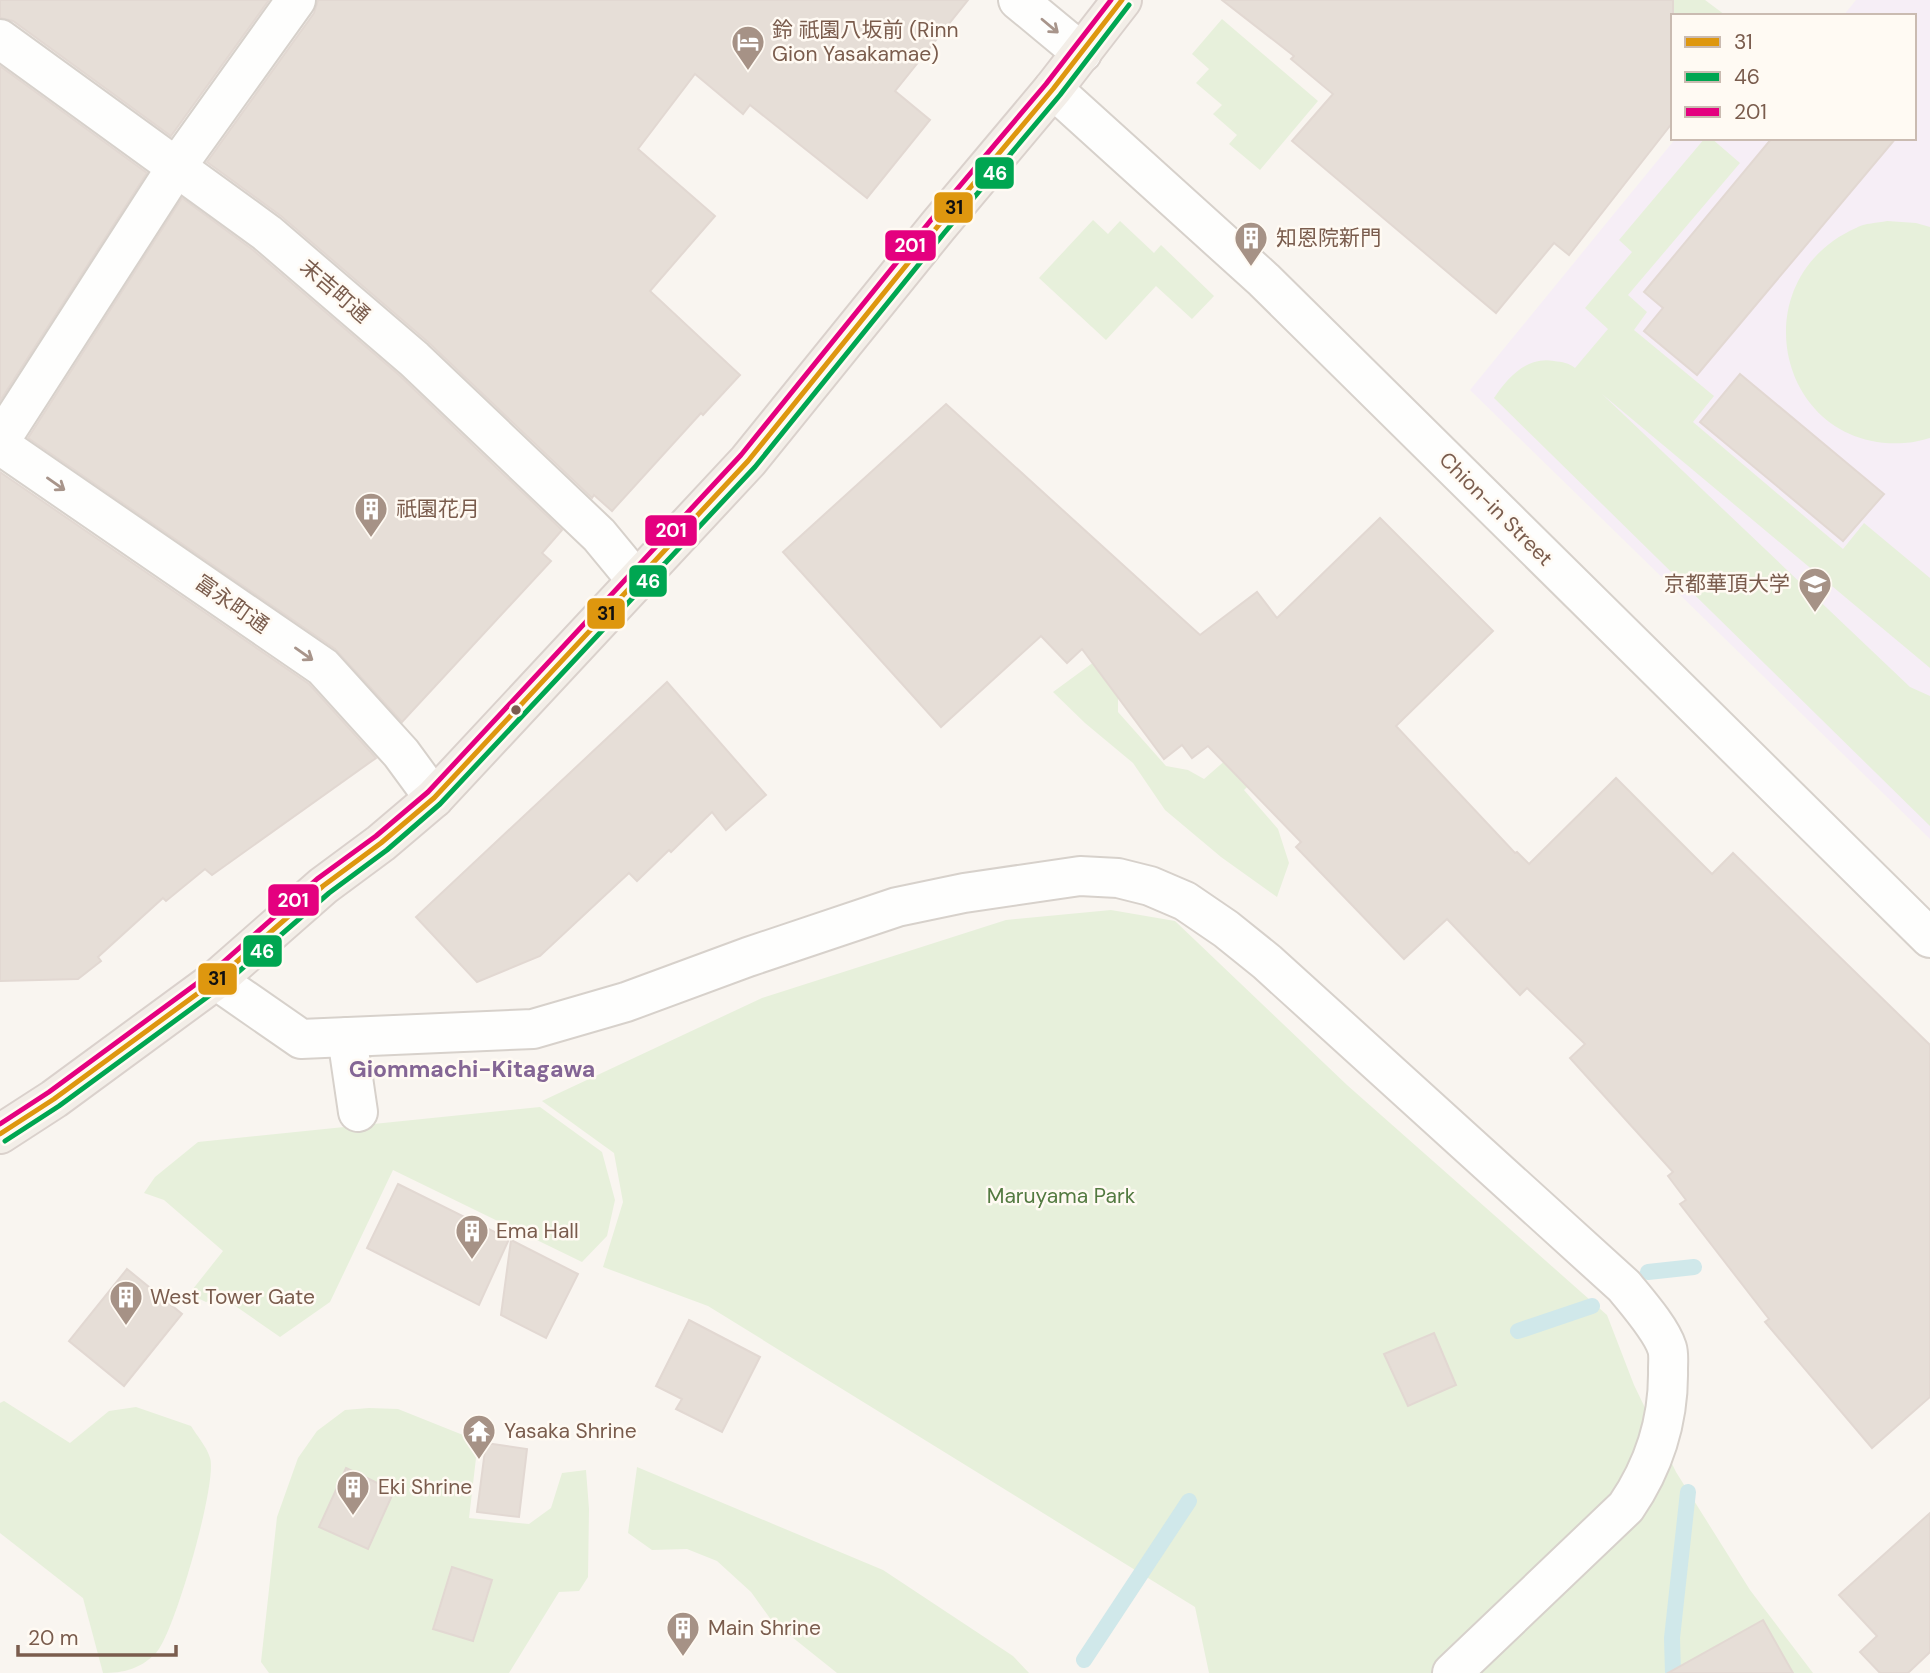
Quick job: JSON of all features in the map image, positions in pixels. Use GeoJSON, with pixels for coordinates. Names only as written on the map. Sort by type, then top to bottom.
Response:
{"type":"FeatureCollection","features":[{"type":"Feature","properties":{"kind":"main road"},"geometry":{"type":"LineString","coordinates":[[0,1134],[54,1099],[216,980],[323,886],[381,843],[434,798],[748,461],[1053,89],[1122,0]]}},
{"type":"Feature","properties":{"kind":"street"},"geometry":{"type":"LineString","coordinates":[[0,443],[177,166],[296,0]]}},
{"type":"Feature","properties":{"kind":"street"},"geometry":{"type":"LineString","coordinates":[[1018,0],[1082,53]]}},
{"type":"Feature","properties":{"kind":"street","name":"末吉町通"},"geometry":{"type":"LineString","coordinates":[[0,39],[267,233],[414,359],[599,536],[637,581]]}},
{"type":"Feature","properties":{"kind":"street","name":"Chion-in Street"},"geometry":{"type":"LineString","coordinates":[[1053,89],[1264,280],[1930,938]]}},
{"type":"Feature","properties":{"kind":"street","name":"富永町通"},"geometry":{"type":"LineString","coordinates":[[0,443],[323,667],[401,752],[434,798]]}},
{"type":"Feature","properties":{"kind":"street"},"geometry":{"type":"LineString","coordinates":[[216,980],[301,1039],[533,1030],[626,1002],[748,957],[897,907],[964,892],[1080,876],[1118,878],[1185,901],[1267,962],[1624,1286],[1647,1314],[1667,1348],[1668,1381],[1661,1430],[1652,1462],[1626,1507],[1452,1673]]}},
{"type":"Feature","properties":{"kind":"street"},"geometry":{"type":"LineString","coordinates":[[387,1036],[451,1018]]}},
{"type":"Feature","properties":{"kind":"street"},"geometry":{"type":"LineString","coordinates":[[347,1037],[358,1112]]}},
{"type":"Feature","properties":{"kind":"shaded area","name":"京都華頂大学"},"geometry":{"type":"Polygon","coordinates":[[[1856,0],[1930,0],[1930,839],[1470,390],[1674,140],[1916,140],[1916,14],[1845,14],[1856,0]]]}},
{"type":"Feature","properties":{"kind":"green space"},"geometry":{"type":"Polygon","coordinates":[[[1647,0],[1705,0],[1724,14],[1671,14],[1647,0]]]}},
{"type":"Feature","properties":{"kind":"green space"},"geometry":{"type":"Polygon","coordinates":[[[1222,19],[1318,101],[1260,170],[1229,144],[1237,135],[1213,114],[1222,105],[1196,83],[1209,69],[1192,54],[1222,19]]]}},
{"type":"Feature","properties":{"kind":"green space"},"geometry":{"type":"Polygon","coordinates":[[[1703,140],[1713,140],[1740,163],[1628,295],[1647,312],[1634,330],[1714,396],[1693,422],[1843,549],[1864,523],[1930,578],[1930,668],[1602,394],[1910,687],[1930,696],[1930,826],[1494,398],[1512,376],[1535,362],[1560,362],[1575,368],[1608,329],[1585,308],[1632,252],[1619,240],[1703,140]]]}},
{"type":"Feature","properties":{"kind":"green space"},"geometry":{"type":"Polygon","coordinates":[[[1093,220],[1108,234],[1120,221],[1154,253],[1161,245],[1214,296],[1192,319],[1156,286],[1106,340],[1039,278],[1093,220]]]}},
{"type":"Feature","properties":{"kind":"green space"},"geometry":{"type":"Polygon","coordinates":[[[1887,221],[1930,227],[1930,438],[1907,443],[1861,438],[1827,420],[1803,392],[1789,358],[1787,321],[1796,285],[1819,252],[1860,226],[1887,221]]]}},
{"type":"Feature","properties":{"kind":"green space"},"geometry":{"type":"Polygon","coordinates":[[[1098,659],[1118,694],[1118,712],[1166,766],[1188,770],[1204,779],[1315,682],[1311,726],[1244,790],[1278,829],[1289,863],[1277,897],[1221,857],[1165,810],[1133,763],[1053,692],[1098,659]]]}},
{"type":"Feature","properties":{"kind":"green space","name":"Maruyama Park"},"geometry":{"type":"Polygon","coordinates":[[[1111,910],[1175,921],[1347,1085],[1607,1315],[1634,1385],[1676,1472],[1750,1590],[1813,1673],[1209,1673],[1195,1607],[708,1306],[603,1267],[623,1202],[614,1153],[542,1101],[762,998],[1006,920],[1111,910]]]}},
{"type":"Feature","properties":{"kind":"green space"},"geometry":{"type":"Polygon","coordinates":[[[540,1107],[602,1152],[615,1200],[607,1236],[582,1262],[393,1170],[330,1302],[280,1337],[221,1296],[206,1302],[189,1294],[223,1251],[164,1200],[144,1193],[155,1177],[198,1142],[540,1107]]]}},
{"type":"Feature","properties":{"kind":"green space"},"geometry":{"type":"Polygon","coordinates":[[[4,1401],[70,1443],[109,1411],[136,1407],[191,1426],[207,1450],[211,1472],[207,1496],[183,1589],[164,1640],[156,1653],[138,1666],[125,1671],[103,1673],[83,1598],[0,1533],[0,1403],[4,1401]]]}},
{"type":"Feature","properties":{"kind":"green space"},"geometry":{"type":"Polygon","coordinates":[[[398,1409],[478,1441],[469,1518],[529,1524],[551,1508],[562,1473],[586,1470],[589,1509],[588,1577],[579,1591],[559,1592],[509,1673],[269,1673],[261,1662],[277,1517],[298,1458],[317,1431],[345,1410],[398,1409]]]}},
{"type":"Feature","properties":{"kind":"green space"},"geometry":{"type":"Polygon","coordinates":[[[637,1467],[883,1570],[1013,1656],[1029,1673],[837,1673],[772,1621],[751,1592],[717,1561],[687,1549],[652,1550],[628,1533],[637,1467]]]}},
{"type":"Feature","properties":{"kind":"building"},"geometry":{"type":"Polygon","coordinates":[[[0,0],[269,0],[171,136],[13,21],[0,18],[0,0]]]}},
{"type":"Feature","properties":{"kind":"building"},"geometry":{"type":"Polygon","coordinates":[[[318,0],[968,0],[895,91],[930,120],[867,198],[750,105],[743,114],[695,74],[638,149],[715,216],[650,291],[740,375],[703,415],[701,413],[612,511],[594,495],[592,498],[428,342],[281,216],[207,162],[314,13],[318,0]]]}},
{"type":"Feature","properties":{"kind":"building"},"geometry":{"type":"Polygon","coordinates":[[[1222,0],[1673,0],[1671,125],[1569,255],[1554,243],[1496,313],[1292,141],[1333,94],[1291,59],[1294,56],[1222,0]]]}},
{"type":"Feature","properties":{"kind":"building"},"geometry":{"type":"Polygon","coordinates":[[[0,66],[147,173],[0,401],[0,66]]]}},
{"type":"Feature","properties":{"kind":"building"},"geometry":{"type":"Polygon","coordinates":[[[1770,140],[1894,140],[1697,375],[1644,331],[1663,308],[1644,292],[1770,140]]]}},
{"type":"Feature","properties":{"kind":"building"},"geometry":{"type":"Polygon","coordinates":[[[182,198],[253,250],[399,375],[562,530],[542,553],[551,561],[402,722],[335,649],[28,438],[182,198]]]}},
{"type":"Feature","properties":{"kind":"building"},"geometry":{"type":"Polygon","coordinates":[[[1740,374],[1884,494],[1843,541],[1700,422],[1740,374]]]}},
{"type":"Feature","properties":{"kind":"building"},"geometry":{"type":"Polygon","coordinates":[[[946,404],[1200,635],[1257,592],[1277,618],[1380,518],[1493,631],[1396,726],[1515,853],[1529,864],[1616,778],[1712,874],[1733,853],[1930,1045],[1930,1397],[1872,1448],[1765,1322],[1769,1319],[1680,1204],[1686,1200],[1668,1176],[1673,1172],[1570,1058],[1585,1044],[1527,988],[1520,995],[1447,919],[1404,959],[1296,847],[1301,842],[1208,746],[1192,758],[1182,745],[1164,759],[1082,649],[1067,663],[1041,636],[941,727],[783,552],[946,404]]]}},
{"type":"Feature","properties":{"kind":"building"},"geometry":{"type":"Polygon","coordinates":[[[0,472],[309,684],[376,758],[212,875],[205,869],[166,901],[163,898],[98,957],[101,961],[78,979],[0,981],[0,472]]]}},
{"type":"Feature","properties":{"kind":"building"},"geometry":{"type":"Polygon","coordinates":[[[667,682],[766,795],[726,830],[712,812],[637,881],[629,873],[540,956],[477,982],[416,917],[667,682]]]}},
{"type":"Feature","properties":{"kind":"building","name":"Ema Hall"},"geometry":{"type":"Polygon","coordinates":[[[398,1184],[509,1239],[479,1305],[367,1248],[398,1184]]]}},
{"type":"Feature","properties":{"kind":"building"},"geometry":{"type":"Polygon","coordinates":[[[511,1240],[578,1274],[546,1338],[501,1315],[511,1240]]]}},
{"type":"Feature","properties":{"kind":"building","name":"West Tower Gate"},"geometry":{"type":"Polygon","coordinates":[[[127,1269],[182,1314],[124,1386],[69,1341],[127,1269]]]}},
{"type":"Feature","properties":{"kind":"building"},"geometry":{"type":"Polygon","coordinates":[[[689,1320],[760,1357],[722,1432],[676,1409],[682,1399],[656,1386],[689,1320]]]}},
{"type":"Feature","properties":{"kind":"building"},"geometry":{"type":"Polygon","coordinates":[[[1434,1333],[1456,1385],[1408,1406],[1384,1354],[1434,1333]]]}},
{"type":"Feature","properties":{"kind":"building"},"geometry":{"type":"Polygon","coordinates":[[[486,1443],[527,1449],[519,1517],[477,1512],[486,1443]]]}},
{"type":"Feature","properties":{"kind":"building","name":"Eki Shrine"},"geometry":{"type":"Polygon","coordinates":[[[346,1468],[394,1491],[368,1549],[319,1527],[346,1468]]]}},
{"type":"Feature","properties":{"kind":"building"},"geometry":{"type":"Polygon","coordinates":[[[1930,1513],[1930,1652],[1908,1673],[1880,1673],[1860,1652],[1877,1636],[1839,1595],[1930,1513]]]}},
{"type":"Feature","properties":{"kind":"building"},"geometry":{"type":"Polygon","coordinates":[[[452,1567],[492,1580],[473,1641],[433,1629],[452,1567]]]}},
{"type":"Feature","properties":{"kind":"building"},"geometry":{"type":"Polygon","coordinates":[[[1763,1620],[1793,1673],[1668,1673],[1763,1620]]]}},
{"type":"Feature","properties":{"kind":"waterway"},"geometry":{"type":"LineString","coordinates":[[1648,1272],[1694,1267]]}},
{"type":"Feature","properties":{"kind":"waterway"},"geometry":{"type":"LineString","coordinates":[[1518,1331],[1592,1306]]}},
{"type":"Feature","properties":{"kind":"waterway"},"geometry":{"type":"LineString","coordinates":[[1673,1673],[1672,1638],[1688,1492]]}},
{"type":"Feature","properties":{"kind":"waterway"},"geometry":{"type":"LineString","coordinates":[[1084,1660],[1189,1501]]}},
{"type":"Feature","properties":{"kind":"transit line","name":"201"},"geometry":{"type":"LineString","coordinates":[[0,1124],[49,1092],[211,973],[317,879],[376,836],[428,792],[741,455],[931,220],[1046,84],[1111,0]]}},
{"type":"Feature","properties":{"kind":"transit line","name":"31"},"geometry":{"type":"LineString","coordinates":[[0,1134],[54,1099],[216,980],[323,886],[381,843],[434,798],[748,461],[1053,89],[1122,0]]}},
{"type":"Feature","properties":{"kind":"transit line","name":"46"},"geometry":{"type":"LineString","coordinates":[[5,1141],[59,1106],[221,987],[329,893],[387,850],[440,804],[755,467],[1060,95],[1129,5]]}},
{"type":"Feature","properties":{"kind":"place","name":"鈴 祇園八坂前 (Rinn Gion Yasakamae)"},"geometry":{"type":"Point","coordinates":[748,72]}},
{"type":"Feature","properties":{"kind":"place","name":"知恩院新門"},"geometry":{"type":"Point","coordinates":[1251,268]}},
{"type":"Feature","properties":{"kind":"place","name":"祇園花月"},"geometry":{"type":"Point","coordinates":[371,539]}},
{"type":"Feature","properties":{"kind":"place","name":"京都華頂大学"},"geometry":{"type":"Point","coordinates":[1815,614]}},
{"type":"Feature","properties":{"kind":"place","name":"Ema Hall"},"geometry":{"type":"Point","coordinates":[472,1261]}},
{"type":"Feature","properties":{"kind":"place","name":"West Tower Gate"},"geometry":{"type":"Point","coordinates":[126,1327]}},
{"type":"Feature","properties":{"kind":"place","name":"Yasaka Shrine"},"geometry":{"type":"Point","coordinates":[479,1461]}},
{"type":"Feature","properties":{"kind":"place","name":"Eki Shrine"},"geometry":{"type":"Point","coordinates":[353,1517]}},
{"type":"Feature","properties":{"kind":"place","name":"Main Shrine"},"geometry":{"type":"Point","coordinates":[683,1658]}},
{"type":"Feature","properties":{"kind":"district","name":"Giommachi-Kitagawa"},"geometry":{"type":"Point","coordinates":[472,1069]}}]}
